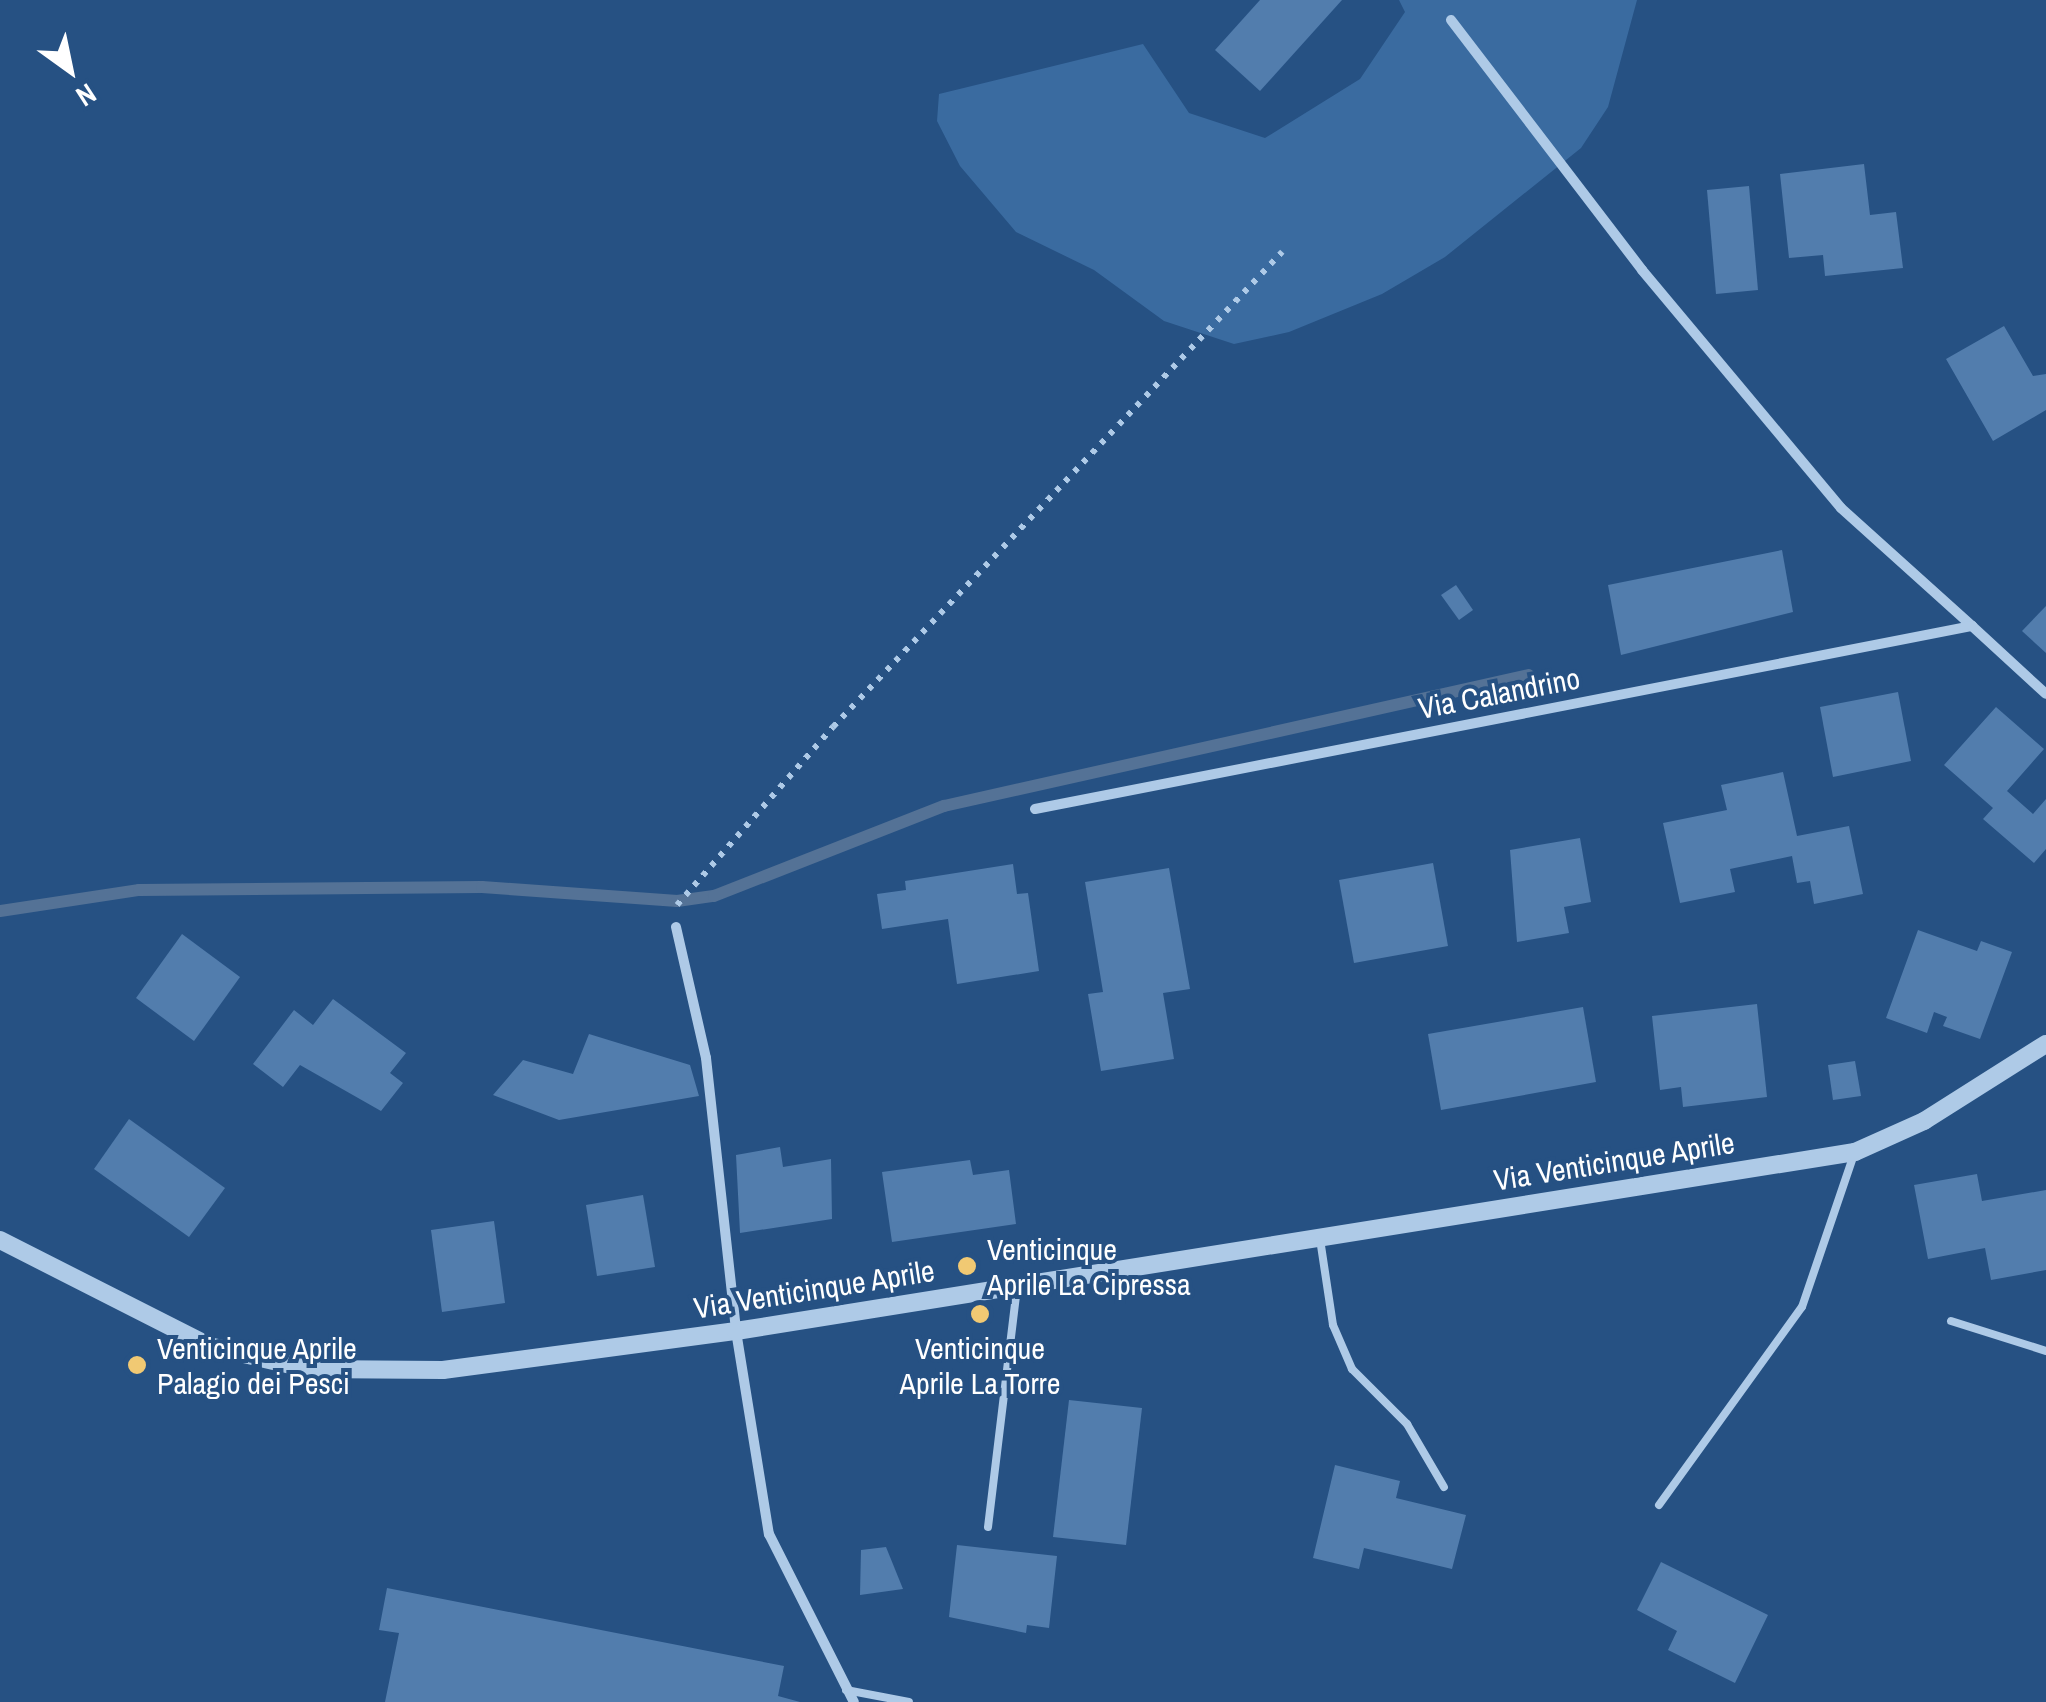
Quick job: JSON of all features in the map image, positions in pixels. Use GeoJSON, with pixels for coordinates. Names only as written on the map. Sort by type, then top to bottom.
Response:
{"type":"FeatureCollection","features":[{"type":"Feature","properties":{"kind":"street"},"geometry":{"type":"LineString","coordinates":[[1451,20],[1766,421],[1841,508],[2046,694]]}},
{"type":"Feature","properties":{"kind":"street","name":"Via Calandrino"},"geometry":{"type":"LineString","coordinates":[[1035,809],[1972,626]]}},
{"type":"Feature","properties":{"kind":"street"},"geometry":{"type":"LineString","coordinates":[[676,926],[706,1058],[736,1330],[769,1534],[854,1702]]}},
{"type":"Feature","properties":{"kind":"street","name":"Via Venticinque Aprile"},"geometry":{"type":"LineString","coordinates":[[0,1240],[209,1346],[308,1368],[443,1370],[736,1330],[1320,1234],[1855,1152],[1924,1122],[2046,1044]]}},
{"type":"Feature","properties":{"kind":"lane"},"geometry":{"type":"LineString","coordinates":[[1660,1505],[1802,1307],[1855,1152]]}},
{"type":"Feature","properties":{"kind":"lane"},"geometry":{"type":"LineString","coordinates":[[1320,1234],[1333,1324],[1352,1369],[1407,1424],[1444,1486]]}},
{"type":"Feature","properties":{"kind":"lane"},"geometry":{"type":"LineString","coordinates":[[988,1527],[1017,1284]]}},
{"type":"Feature","properties":{"kind":"lane"},"geometry":{"type":"LineString","coordinates":[[1952,1321],[2046,1350]]}},
{"type":"Feature","properties":{"kind":"lane"},"geometry":{"type":"LineString","coordinates":[[846,1690],[908,1702]]}},
{"type":"Feature","properties":{"kind":"path"},"geometry":{"type":"LineString","coordinates":[[676,926],[677,902],[694,881],[1282,252]]}},
{"type":"Feature","properties":{"kind":"shaded area"},"geometry":{"type":"Polygon","coordinates":[[[1399,0],[1637,0],[1608,107],[1581,148],[1445,257],[1382,294],[1289,332],[1234,344],[1164,321],[1094,270],[1016,232],[960,166],[937,121],[939,94],[1143,44],[1189,113],[1265,138],[1360,79],[1405,12],[1399,0]]]}},
{"type":"Feature","properties":{"kind":"building"},"geometry":{"type":"Polygon","coordinates":[[[1260,0],[1342,0],[1260,91],[1215,50],[1260,0]]]}},
{"type":"Feature","properties":{"kind":"building"},"geometry":{"type":"Polygon","coordinates":[[[1864,164],[1870,215],[1896,212],[1903,268],[1825,276],[1823,255],[1789,258],[1780,174],[1864,164]]]}},
{"type":"Feature","properties":{"kind":"building"},"geometry":{"type":"Polygon","coordinates":[[[1749,186],[1758,290],[1716,294],[1707,190],[1749,186]]]}},
{"type":"Feature","properties":{"kind":"building"},"geometry":{"type":"Polygon","coordinates":[[[2004,326],[2033,376],[2046,374],[2046,410],[1993,441],[1946,359],[2004,326]]]}},
{"type":"Feature","properties":{"kind":"building"},"geometry":{"type":"Polygon","coordinates":[[[1782,550],[1793,612],[1621,655],[1608,585],[1782,550]]]}},
{"type":"Feature","properties":{"kind":"building"},"geometry":{"type":"Polygon","coordinates":[[[1456,585],[1473,610],[1459,620],[1441,595],[1456,585]]]}},
{"type":"Feature","properties":{"kind":"building"},"geometry":{"type":"Polygon","coordinates":[[[2046,606],[2046,653],[2022,631],[2046,606]]]}},
{"type":"Feature","properties":{"kind":"building"},"geometry":{"type":"Polygon","coordinates":[[[1898,692],[1911,761],[1833,777],[1820,707],[1898,692]]]}},
{"type":"Feature","properties":{"kind":"building"},"geometry":{"type":"Polygon","coordinates":[[[1996,707],[2044,749],[2007,791],[2033,814],[2046,799],[2046,849],[2034,863],[1983,819],[1993,808],[1944,765],[1996,707]]]}},
{"type":"Feature","properties":{"kind":"building"},"geometry":{"type":"Polygon","coordinates":[[[1783,772],[1797,836],[1849,826],[1863,894],[1814,904],[1810,881],[1797,883],[1792,856],[1730,869],[1735,892],[1680,903],[1663,823],[1727,810],[1721,785],[1783,772]]]}},
{"type":"Feature","properties":{"kind":"building"},"geometry":{"type":"Polygon","coordinates":[[[1580,838],[1591,902],[1564,907],[1569,933],[1517,942],[1510,850],[1580,838]]]}},
{"type":"Feature","properties":{"kind":"building"},"geometry":{"type":"Polygon","coordinates":[[[1433,863],[1448,946],[1354,963],[1339,880],[1433,863]]]}},
{"type":"Feature","properties":{"kind":"building"},"geometry":{"type":"Polygon","coordinates":[[[1013,864],[1017,894],[1028,893],[1039,971],[957,984],[948,919],[882,929],[877,894],[906,890],[905,881],[1013,864]]]}},
{"type":"Feature","properties":{"kind":"building"},"geometry":{"type":"Polygon","coordinates":[[[1169,868],[1190,989],[1163,993],[1174,1059],[1101,1071],[1088,994],[1103,992],[1085,882],[1169,868]]]}},
{"type":"Feature","properties":{"kind":"building"},"geometry":{"type":"Polygon","coordinates":[[[1918,930],[1977,951],[1981,941],[2012,952],[1980,1039],[1943,1026],[1947,1017],[1934,1012],[1927,1033],[1886,1018],[1918,930]]]}},
{"type":"Feature","properties":{"kind":"building"},"geometry":{"type":"Polygon","coordinates":[[[182,934],[240,977],[194,1041],[136,998],[182,934]]]}},
{"type":"Feature","properties":{"kind":"building"},"geometry":{"type":"Polygon","coordinates":[[[333,999],[406,1053],[390,1073],[403,1083],[381,1111],[300,1065],[283,1087],[253,1064],[294,1010],[313,1025],[333,999]]]}},
{"type":"Feature","properties":{"kind":"building"},"geometry":{"type":"Polygon","coordinates":[[[1757,1004],[1767,1097],[1683,1107],[1681,1087],[1660,1090],[1652,1016],[1757,1004]]]}},
{"type":"Feature","properties":{"kind":"building"},"geometry":{"type":"Polygon","coordinates":[[[1583,1007],[1596,1082],[1441,1110],[1428,1034],[1583,1007]]]}},
{"type":"Feature","properties":{"kind":"building"},"geometry":{"type":"Polygon","coordinates":[[[589,1034],[690,1065],[699,1096],[559,1120],[493,1095],[523,1060],[573,1074],[589,1034]]]}},
{"type":"Feature","properties":{"kind":"building"},"geometry":{"type":"Polygon","coordinates":[[[1855,1061],[1861,1096],[1833,1100],[1828,1065],[1855,1061]]]}},
{"type":"Feature","properties":{"kind":"building"},"geometry":{"type":"Polygon","coordinates":[[[129,1119],[225,1188],[189,1237],[94,1169],[129,1119]]]}},
{"type":"Feature","properties":{"kind":"building"},"geometry":{"type":"Polygon","coordinates":[[[780,1147],[783,1167],[831,1159],[832,1219],[740,1233],[736,1155],[780,1147]]]}},
{"type":"Feature","properties":{"kind":"building"},"geometry":{"type":"Polygon","coordinates":[[[970,1160],[973,1175],[1009,1170],[1016,1224],[892,1242],[882,1172],[970,1160]]]}},
{"type":"Feature","properties":{"kind":"building"},"geometry":{"type":"Polygon","coordinates":[[[1977,1174],[1982,1201],[2046,1190],[2046,1270],[1991,1280],[1985,1248],[1928,1259],[1914,1185],[1977,1174]]]}},
{"type":"Feature","properties":{"kind":"building"},"geometry":{"type":"Polygon","coordinates":[[[643,1195],[655,1267],[597,1276],[586,1205],[643,1195]]]}},
{"type":"Feature","properties":{"kind":"building"},"geometry":{"type":"Polygon","coordinates":[[[494,1221],[505,1303],[442,1312],[431,1230],[494,1221]]]}},
{"type":"Feature","properties":{"kind":"building"},"geometry":{"type":"Polygon","coordinates":[[[1069,1400],[1142,1408],[1126,1545],[1053,1537],[1069,1400]]]}},
{"type":"Feature","properties":{"kind":"building"},"geometry":{"type":"Polygon","coordinates":[[[1335,1465],[1400,1481],[1396,1498],[1466,1515],[1452,1569],[1364,1548],[1359,1569],[1313,1558],[1335,1465]]]}},
{"type":"Feature","properties":{"kind":"building"},"geometry":{"type":"Polygon","coordinates":[[[957,1545],[1057,1556],[1049,1628],[1027,1625],[1026,1633],[949,1617],[957,1545]]]}},
{"type":"Feature","properties":{"kind":"building"},"geometry":{"type":"Polygon","coordinates":[[[886,1547],[903,1589],[860,1595],[861,1550],[886,1547]]]}},
{"type":"Feature","properties":{"kind":"building"},"geometry":{"type":"Polygon","coordinates":[[[1661,1562],[1768,1615],[1735,1683],[1668,1650],[1677,1631],[1637,1610],[1661,1562]]]}},
{"type":"Feature","properties":{"kind":"building"},"geometry":{"type":"Polygon","coordinates":[[[387,1588],[784,1666],[778,1696],[800,1702],[385,1702],[399,1633],[379,1630],[387,1588]]]}},
{"type":"Feature","properties":{"kind":"waterway"},"geometry":{"type":"LineString","coordinates":[[0,911],[139,890],[482,887],[677,901],[714,896],[944,806],[1529,675]]}},
{"type":"Feature","properties":{"kind":"place","name":"Venticinque Aprile La Cipressa"},"geometry":{"type":"Point","coordinates":[967,1266]}},
{"type":"Feature","properties":{"kind":"place","name":"Venticinque Aprile La Torre"},"geometry":{"type":"Point","coordinates":[980,1314]}},
{"type":"Feature","properties":{"kind":"place","name":"Venticinque Aprile Palagio dei Pesci"},"geometry":{"type":"Point","coordinates":[137,1365]}}]}
